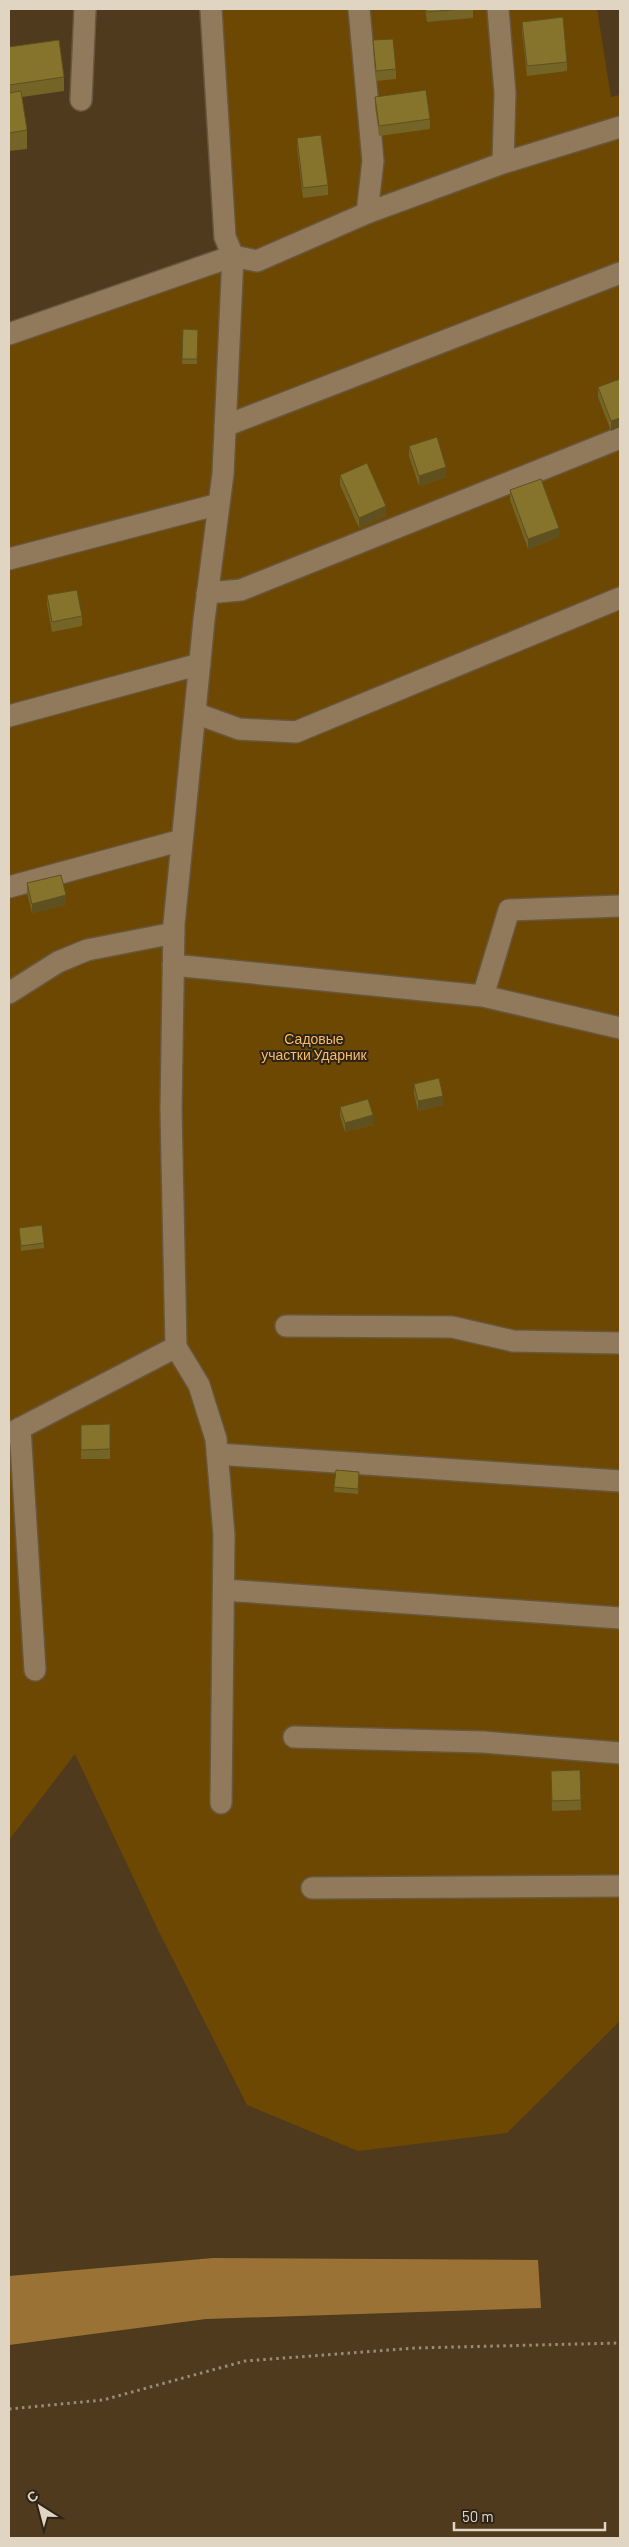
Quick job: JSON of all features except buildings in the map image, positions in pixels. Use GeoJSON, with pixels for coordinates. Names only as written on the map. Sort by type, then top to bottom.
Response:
{"type":"FeatureCollection","features":[{"type":"Feature","properties":{"kind":"lane"},"geometry":{"type":"LineString","coordinates":[[81,100],[85,9]]}},
{"type":"Feature","properties":{"kind":"lane"},"geometry":{"type":"LineString","coordinates":[[211,9],[225,237],[234,256],[223,474],[207,593],[174,933],[171,1110],[176,1346],[198,1385],[216,1439],[224,1535],[221,1803]]}},
{"type":"Feature","properties":{"kind":"lane"},"geometry":{"type":"LineString","coordinates":[[359,9],[373,161],[367,213]]}},
{"type":"Feature","properties":{"kind":"lane"},"geometry":{"type":"LineString","coordinates":[[498,9],[505,93],[503,163]]}},
{"type":"Feature","properties":{"kind":"lane"},"geometry":{"type":"LineString","coordinates":[[9,334],[234,256],[257,261],[367,213],[503,163],[620,127]]}},
{"type":"Feature","properties":{"kind":"lane"},"geometry":{"type":"LineString","coordinates":[[225,426],[620,272]]}},
{"type":"Feature","properties":{"kind":"lane"},"geometry":{"type":"LineString","coordinates":[[207,593],[241,590],[620,438]]}},
{"type":"Feature","properties":{"kind":"lane"},"geometry":{"type":"LineString","coordinates":[[9,559],[219,504]]}},
{"type":"Feature","properties":{"kind":"lane"},"geometry":{"type":"LineString","coordinates":[[196,713],[239,728],[296,732],[620,598]]}},
{"type":"Feature","properties":{"kind":"lane"},"geometry":{"type":"LineString","coordinates":[[9,716],[200,664]]}},
{"type":"Feature","properties":{"kind":"lane"},"geometry":{"type":"LineString","coordinates":[[9,887],[182,840]]}},
{"type":"Feature","properties":{"kind":"lane"},"geometry":{"type":"LineString","coordinates":[[482,996],[508,910],[620,906]]}},
{"type":"Feature","properties":{"kind":"lane"},"geometry":{"type":"LineString","coordinates":[[9,993],[58,962],[87,950],[174,933]]}},
{"type":"Feature","properties":{"kind":"lane"},"geometry":{"type":"LineString","coordinates":[[173,965],[482,996],[620,1028]]}},
{"type":"Feature","properties":{"kind":"lane"},"geometry":{"type":"LineString","coordinates":[[286,1326],[452,1328],[513,1341],[620,1344]]}},
{"type":"Feature","properties":{"kind":"lane"},"geometry":{"type":"LineString","coordinates":[[35,1670],[14,1431],[176,1346]]}},
{"type":"Feature","properties":{"kind":"lane"},"geometry":{"type":"LineString","coordinates":[[217,1454],[620,1481]]}},
{"type":"Feature","properties":{"kind":"lane"},"geometry":{"type":"LineString","coordinates":[[224,1590],[620,1618]]}},
{"type":"Feature","properties":{"kind":"lane"},"geometry":{"type":"LineString","coordinates":[[294,1737],[483,1742],[620,1753]]}},
{"type":"Feature","properties":{"kind":"lane"},"geometry":{"type":"LineString","coordinates":[[312,1888],[620,1886]]}},
{"type":"Feature","properties":{"kind":"path"},"geometry":{"type":"LineString","coordinates":[[9,2409],[104,2400],[245,2362],[415,2348],[620,2343]]}},
{"type":"Feature","properties":{"kind":"green space","name":"Садовые участки Ударник"},"geometry":{"type":"Polygon","coordinates":[[[219,9],[597,9],[611,97],[620,95],[620,2021],[507,2133],[358,2151],[247,2105],[159,1932],[75,1754],[9,1840],[9,340],[232,260],[219,9]]]}},
{"type":"Feature","properties":{"kind":"shaded area"},"geometry":{"type":"Polygon","coordinates":[[[213,2258],[538,2260],[541,2308],[206,2319],[9,2345],[9,2276],[213,2258]]]}}]}
